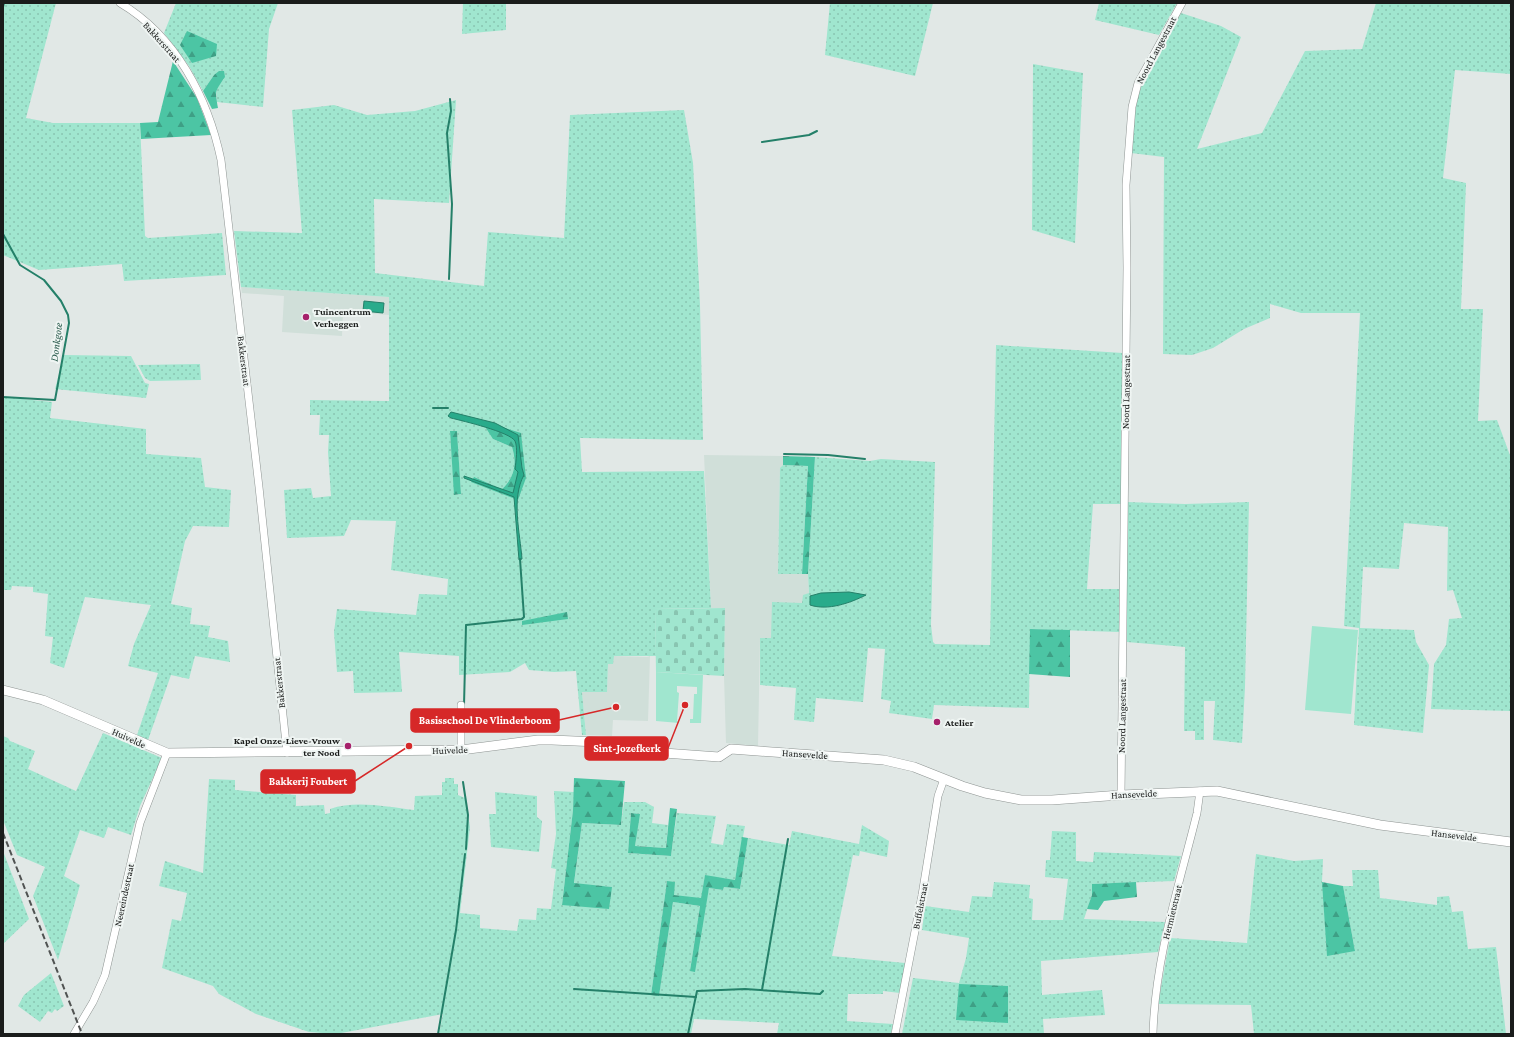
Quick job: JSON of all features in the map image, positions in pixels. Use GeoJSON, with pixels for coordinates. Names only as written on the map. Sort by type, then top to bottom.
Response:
{"type":"FeatureCollection","features":[{"type":"Feature","properties":{"kind":"street","name":"Bakkerstraat"},"geometry":{"type":"LineString","coordinates":[[120,3],[152,28],[176,55],[196,86],[208,112],[216,137],[259,487],[287,753]]}},
{"type":"Feature","properties":{"kind":"street","name":"Noord Langestraat"},"geometry":{"type":"LineString","coordinates":[[1121,795],[1127,268],[1126,185],[1132,107],[1138,82],[1182,3]]}},
{"type":"Feature","properties":{"kind":"street","name":"Huivelde"},"geometry":{"type":"LineString","coordinates":[[3,690],[43,700],[167,753],[287,753],[460,750],[538,740],[585,740],[644,744],[656,752],[719,757],[731,750],[759,751]]}},
{"type":"Feature","properties":{"kind":"street"},"geometry":{"type":"LineString","coordinates":[[460,750],[461,705]]}},
{"type":"Feature","properties":{"kind":"street","name":"Hansevelde"},"geometry":{"type":"LineString","coordinates":[[759,751],[880,759],[914,767],[985,794],[1021,800],[1052,800],[1200,791],[1231,793],[1393,827],[1511,842]]}},
{"type":"Feature","properties":{"kind":"street","name":"Neereindestraat"},"geometry":{"type":"LineString","coordinates":[[74,1034],[93,1002],[105,975],[140,823],[167,753]]}},
{"type":"Feature","properties":{"kind":"street","name":"Buffelstraat"},"geometry":{"type":"LineString","coordinates":[[895,1034],[922,895],[938,796],[944,779]]}},
{"type":"Feature","properties":{"kind":"street","name":"Hermietstraat"},"geometry":{"type":"LineString","coordinates":[[1152,1034],[1154,1008],[1162,954],[1197,812],[1200,791]]}},
{"type":"Feature","properties":{"kind":"shaded area"},"geometry":{"type":"Polygon","coordinates":[[[241,287],[389,297],[389,315],[343,311],[342,336],[282,332],[284,296],[242,293],[241,287]]]}},
{"type":"Feature","properties":{"kind":"shaded area"},"geometry":{"type":"Polygon","coordinates":[[[364,301],[384,303],[383,313],[363,311],[364,301]]]}},
{"type":"Feature","properties":{"kind":"shaded area"},"geometry":{"type":"Polygon","coordinates":[[[451,412],[495,423],[518,435],[524,475],[520,484],[517,505],[522,559],[519,560],[514,497],[464,478],[464,476],[513,493],[518,472],[515,469],[517,451],[515,441],[505,434],[451,418],[448,416],[451,412]]]}},
{"type":"Feature","properties":{"kind":"shaded area"},"geometry":{"type":"Polygon","coordinates":[[[704,455],[783,456],[783,465],[780,469],[778,573],[808,574],[809,593],[802,603],[771,638],[760,639],[758,746],[726,743],[724,676],[725,608],[711,608],[704,455]]]}},
{"type":"Feature","properties":{"kind":"shaded area"},"geometry":{"type":"Polygon","coordinates":[[[849,592],[866,595],[853,601],[831,607],[817,607],[810,605],[810,596],[821,593],[849,592]]]}},
{"type":"Feature","properties":{"kind":"shaded area"},"geometry":{"type":"Polygon","coordinates":[[[614,656],[650,656],[648,721],[613,720],[612,736],[586,735],[582,692],[607,691],[608,663],[614,656]]]}},
{"type":"Feature","properties":{"kind":"green space"},"geometry":{"type":"Polygon","coordinates":[[[3,3],[56,3],[26,118],[53,123],[140,123],[145,236],[148,238],[222,233],[226,275],[124,281],[122,264],[39,270],[3,255],[3,3]]]}},
{"type":"Feature","properties":{"kind":"green space"},"geometry":{"type":"Polygon","coordinates":[[[176,3],[278,3],[269,29],[263,107],[217,102],[217,89],[219,84],[224,79],[214,75],[203,91],[189,66],[164,33],[176,3]]]}},
{"type":"Feature","properties":{"kind":"green space"},"geometry":{"type":"Polygon","coordinates":[[[463,3],[506,3],[506,30],[462,34],[463,3]]]}},
{"type":"Feature","properties":{"kind":"green space"},"geometry":{"type":"Polygon","coordinates":[[[830,3],[933,3],[915,76],[825,55],[830,3]]]}},
{"type":"Feature","properties":{"kind":"green space"},"geometry":{"type":"Polygon","coordinates":[[[1099,3],[1177,3],[1159,35],[1095,20],[1099,3]]]}},
{"type":"Feature","properties":{"kind":"green space"},"geometry":{"type":"Polygon","coordinates":[[[1376,3],[1511,3],[1511,74],[1455,70],[1443,178],[1466,183],[1461,309],[1483,309],[1478,421],[1497,420],[1511,458],[1511,711],[1431,709],[1434,664],[1446,645],[1449,619],[1462,618],[1453,590],[1447,591],[1448,527],[1404,523],[1399,569],[1363,567],[1360,628],[1414,630],[1416,642],[1429,665],[1423,733],[1354,725],[1359,628],[1344,626],[1360,313],[1301,313],[1270,304],[1270,318],[1244,329],[1213,348],[1192,355],[1163,354],[1164,157],[1131,153],[1139,87],[1181,13],[1221,26],[1241,37],[1197,149],[1262,133],[1305,51],[1362,49],[1376,3]]]}},
{"type":"Feature","properties":{"kind":"green space"},"geometry":{"type":"Polygon","coordinates":[[[187,31],[217,44],[216,56],[192,63],[180,45],[187,31]]]}},
{"type":"Feature","properties":{"kind":"green space"},"geometry":{"type":"Polygon","coordinates":[[[173,61],[197,98],[211,135],[141,139],[140,123],[158,122],[173,61]]]}},
{"type":"Feature","properties":{"kind":"green space"},"geometry":{"type":"Polygon","coordinates":[[[1033,64],[1083,73],[1075,243],[1032,230],[1033,64]]]}},
{"type":"Feature","properties":{"kind":"green space"},"geometry":{"type":"Polygon","coordinates":[[[219,71],[224,71],[225,77],[217,91],[216,97],[218,108],[212,109],[203,91],[214,75],[219,71]]]}},
{"type":"Feature","properties":{"kind":"green space"},"geometry":{"type":"Polygon","coordinates":[[[456,100],[449,203],[374,199],[375,273],[484,286],[488,232],[564,238],[570,115],[684,110],[693,163],[700,305],[703,440],[580,438],[582,472],[704,471],[711,608],[655,609],[656,656],[614,656],[613,664],[608,664],[607,692],[582,692],[586,735],[582,735],[576,671],[554,672],[529,670],[525,663],[510,672],[459,675],[459,656],[399,652],[402,692],[354,693],[353,671],[337,672],[334,632],[337,609],[416,615],[419,594],[447,595],[448,579],[391,570],[396,521],[351,520],[344,536],[287,538],[284,490],[311,488],[313,498],[331,496],[328,452],[329,435],[319,435],[320,415],[310,415],[310,400],[389,401],[389,297],[241,287],[234,231],[302,233],[292,110],[334,105],[367,115],[415,111],[456,100]],[[450,431],[455,495],[461,494],[457,432],[450,431]],[[521,433],[493,439],[512,447],[514,453],[514,470],[510,480],[502,489],[474,477],[518,500],[521,433]]]}},
{"type":"Feature","properties":{"kind":"green space"},"geometry":{"type":"Polygon","coordinates":[[[996,345],[1123,353],[1121,504],[1093,504],[1087,589],[1119,589],[1119,632],[1030,629],[1029,708],[934,705],[932,719],[889,713],[891,701],[881,699],[885,649],[868,648],[863,702],[816,698],[814,722],[794,720],[796,688],[760,685],[760,638],[771,638],[772,602],[802,603],[803,595],[809,593],[808,574],[815,457],[870,461],[881,459],[935,462],[931,625],[933,642],[935,644],[990,645],[996,345]]]}},
{"type":"Feature","properties":{"kind":"green space"},"geometry":{"type":"Polygon","coordinates":[[[64,355],[131,356],[145,383],[149,384],[146,398],[55,389],[64,355]]]}},
{"type":"Feature","properties":{"kind":"green space"},"geometry":{"type":"Polygon","coordinates":[[[200,364],[201,380],[150,381],[145,378],[138,365],[200,364]]]}},
{"type":"Feature","properties":{"kind":"green space"},"geometry":{"type":"Polygon","coordinates":[[[3,397],[52,402],[50,418],[146,429],[146,454],[201,458],[205,487],[231,490],[229,527],[193,526],[185,541],[171,604],[192,608],[190,624],[210,626],[208,637],[228,641],[230,662],[195,656],[189,679],[171,675],[148,740],[137,735],[158,673],[128,666],[134,644],[151,605],[85,597],[64,668],[50,663],[53,637],[45,636],[48,594],[33,592],[33,587],[12,586],[11,590],[3,590],[3,397]]]}},
{"type":"Feature","properties":{"kind":"green space"},"geometry":{"type":"Polygon","coordinates":[[[492,424],[521,433],[526,478],[518,500],[471,482],[474,477],[502,489],[510,480],[514,470],[514,453],[512,447],[493,439],[484,425],[492,424]]]}},
{"type":"Feature","properties":{"kind":"green space"},"geometry":{"type":"Polygon","coordinates":[[[450,431],[457,431],[461,494],[454,495],[450,431]]]}},
{"type":"Feature","properties":{"kind":"green space"},"geometry":{"type":"Polygon","coordinates":[[[783,456],[815,457],[808,574],[802,574],[808,466],[783,465],[783,456]]]}},
{"type":"Feature","properties":{"kind":"green space"},"geometry":{"type":"Polygon","coordinates":[[[783,465],[808,466],[802,574],[778,574],[780,468],[783,465]]]}},
{"type":"Feature","properties":{"kind":"green space"},"geometry":{"type":"Polygon","coordinates":[[[1127,502],[1185,504],[1249,502],[1245,687],[1242,743],[1213,740],[1215,701],[1204,701],[1204,740],[1195,740],[1195,731],[1184,731],[1185,647],[1127,642],[1127,502]]]}},
{"type":"Feature","properties":{"kind":"green space"},"geometry":{"type":"Polygon","coordinates":[[[725,608],[724,676],[656,672],[655,609],[725,608]]]}},
{"type":"Feature","properties":{"kind":"green space"},"geometry":{"type":"Polygon","coordinates":[[[567,612],[568,619],[522,625],[522,621],[567,612]]]}},
{"type":"Feature","properties":{"kind":"green space"},"geometry":{"type":"Polygon","coordinates":[[[1312,626],[1358,630],[1351,714],[1305,710],[1312,626]]]}},
{"type":"Feature","properties":{"kind":"green space"},"geometry":{"type":"Polygon","coordinates":[[[1030,629],[1070,630],[1070,677],[1029,674],[1030,629]]]}},
{"type":"Feature","properties":{"kind":"green space"},"geometry":{"type":"Polygon","coordinates":[[[656,672],[703,675],[701,723],[690,723],[690,719],[693,719],[694,694],[697,694],[697,687],[677,686],[677,692],[679,693],[677,721],[679,723],[656,721],[656,672]]]}},
{"type":"Feature","properties":{"kind":"green space"},"geometry":{"type":"Polygon","coordinates":[[[103,733],[162,758],[140,806],[131,835],[108,827],[104,838],[80,830],[64,876],[80,885],[58,960],[33,896],[45,867],[17,855],[3,820],[3,736],[8,738],[10,741],[35,751],[28,769],[76,791],[103,733]]]}},
{"type":"Feature","properties":{"kind":"green space"},"geometry":{"type":"Polygon","coordinates":[[[445,778],[454,778],[454,784],[458,784],[458,795],[465,798],[470,827],[460,913],[480,915],[480,928],[517,931],[519,919],[536,920],[537,908],[551,909],[556,869],[551,868],[556,834],[554,791],[574,792],[562,905],[612,887],[574,884],[582,823],[621,825],[624,802],[645,802],[654,807],[652,823],[668,825],[666,848],[635,846],[639,814],[631,813],[628,853],[671,856],[677,813],[716,816],[711,843],[723,845],[727,824],[745,826],[735,880],[705,876],[701,899],[673,895],[667,881],[651,995],[659,995],[673,902],[700,906],[690,971],[709,888],[723,890],[724,887],[740,889],[748,838],[789,845],[792,831],[859,844],[862,825],[889,841],[887,857],[860,851],[859,856],[853,855],[832,956],[905,963],[900,993],[883,991],[883,994],[848,994],[847,1021],[893,1024],[891,1034],[777,1034],[779,1023],[694,1019],[691,1034],[439,1034],[443,1014],[336,1034],[309,1032],[256,1014],[219,994],[213,986],[162,968],[172,919],[181,921],[187,893],[159,886],[165,861],[203,873],[209,779],[235,780],[235,790],[296,795],[296,806],[324,805],[325,814],[330,813],[330,809],[350,805],[372,805],[414,810],[415,796],[442,795],[442,782],[445,782],[445,778]]]}},
{"type":"Feature","properties":{"kind":"green space"},"geometry":{"type":"Polygon","coordinates":[[[574,778],[625,781],[621,825],[582,823],[574,883],[612,887],[609,909],[562,905],[573,810],[574,778]]]}},
{"type":"Feature","properties":{"kind":"green space"},"geometry":{"type":"Polygon","coordinates":[[[495,792],[537,796],[537,817],[542,821],[539,852],[491,847],[489,814],[496,814],[495,792]]]}},
{"type":"Feature","properties":{"kind":"green space"},"geometry":{"type":"Polygon","coordinates":[[[670,808],[677,809],[671,856],[628,853],[631,813],[640,814],[635,846],[666,848],[670,808]]]}},
{"type":"Feature","properties":{"kind":"green space"},"geometry":{"type":"Polygon","coordinates":[[[1052,831],[1076,832],[1076,861],[1093,862],[1094,852],[1181,856],[1174,881],[1092,884],[1092,895],[1084,919],[1165,922],[1158,952],[1041,961],[1042,995],[1102,990],[1105,1015],[1043,1019],[1044,1034],[902,1034],[913,978],[959,983],[966,958],[969,938],[922,930],[925,906],[969,912],[972,896],[992,897],[994,882],[1030,885],[1029,898],[1033,899],[1032,920],[1063,920],[1068,879],[1045,877],[1046,860],[1050,860],[1052,831]]]}},
{"type":"Feature","properties":{"kind":"green space"},"geometry":{"type":"Polygon","coordinates":[[[742,837],[748,838],[740,889],[724,887],[723,890],[709,888],[695,972],[690,971],[700,906],[673,902],[659,996],[651,995],[667,881],[675,882],[674,895],[701,898],[705,875],[735,880],[742,837]]]}},
{"type":"Feature","properties":{"kind":"green space"},"geometry":{"type":"Polygon","coordinates":[[[3,851],[29,919],[3,944],[3,851]]]}},
{"type":"Feature","properties":{"kind":"green space"},"geometry":{"type":"Polygon","coordinates":[[[1256,854],[1294,861],[1323,859],[1322,882],[1355,951],[1343,886],[1353,886],[1352,870],[1378,870],[1380,898],[1437,905],[1437,897],[1449,896],[1452,912],[1463,911],[1468,949],[1496,947],[1506,1034],[1254,1034],[1251,1005],[1158,1004],[1170,938],[1247,943],[1256,854]]]}},
{"type":"Feature","properties":{"kind":"green space"},"geometry":{"type":"Polygon","coordinates":[[[1136,882],[1137,897],[1104,901],[1098,910],[1087,909],[1092,895],[1092,884],[1136,882]]]}},
{"type":"Feature","properties":{"kind":"green space"},"geometry":{"type":"Polygon","coordinates":[[[1322,882],[1343,886],[1355,951],[1327,956],[1322,882]]]}},
{"type":"Feature","properties":{"kind":"green space"},"geometry":{"type":"Polygon","coordinates":[[[51,973],[64,1006],[57,1011],[55,1009],[52,1013],[48,1011],[40,1022],[18,1006],[24,995],[51,973]]]}},
{"type":"Feature","properties":{"kind":"green space"},"geometry":{"type":"Polygon","coordinates":[[[959,984],[1008,986],[1008,1023],[956,1020],[959,984]]]}},
{"type":"Feature","properties":{"kind":"waterway","name":"Donkgote"},"geometry":{"type":"LineString","coordinates":[[3,7],[4,3]]}},
{"type":"Feature","properties":{"kind":"waterway"},"geometry":{"type":"LineString","coordinates":[[449,279],[452,204],[447,133],[451,111],[450,99]]}},
{"type":"Feature","properties":{"kind":"waterway"},"geometry":{"type":"LineString","coordinates":[[762,142],[809,135],[817,131]]}},
{"type":"Feature","properties":{"kind":"waterway","name":"Donkgote"},"geometry":{"type":"LineString","coordinates":[[3,234],[20,265],[44,280],[61,301],[68,315],[69,323],[55,400],[3,397]]}},
{"type":"Feature","properties":{"kind":"waterway"},"geometry":{"type":"LineString","coordinates":[[433,408],[448,408]]}},
{"type":"Feature","properties":{"kind":"waterway"},"geometry":{"type":"LineString","coordinates":[[784,454],[828,455],[865,459]]}},
{"type":"Feature","properties":{"kind":"waterway"},"geometry":{"type":"LineString","coordinates":[[464,705],[466,625],[522,619],[524,617],[520,559]]}},
{"type":"Feature","properties":{"kind":"waterway"},"geometry":{"type":"LineString","coordinates":[[463,782],[468,815],[466,849]]}},
{"type":"Feature","properties":{"kind":"waterway"},"geometry":{"type":"LineString","coordinates":[[762,990],[788,839]]}},
{"type":"Feature","properties":{"kind":"waterway"},"geometry":{"type":"LineString","coordinates":[[438,1034],[456,930],[465,854]]}},
{"type":"Feature","properties":{"kind":"waterway"},"geometry":{"type":"LineString","coordinates":[[574,989],[696,997]]}},
{"type":"Feature","properties":{"kind":"waterway"},"geometry":{"type":"LineString","coordinates":[[688,1034],[697,991],[745,989],[820,994],[823,991]]}},
{"type":"Feature","properties":{"kind":"railway"},"geometry":{"type":"LineString","coordinates":[[3,833],[82,1034]]}},
{"type":"Feature","properties":{"kind":"place","name":"Tuincentrum Verheggen"},"geometry":{"type":"Point","coordinates":[306,317]}},
{"type":"Feature","properties":{"kind":"place","name":"Sint-Jozefkerk"},"geometry":{"type":"Point","coordinates":[685,705]}},
{"type":"Feature","properties":{"kind":"place","name":"Basisschool De Vlinderboom"},"geometry":{"type":"Point","coordinates":[616,707]}},
{"type":"Feature","properties":{"kind":"place","name":"Atelier"},"geometry":{"type":"Point","coordinates":[937,722]}},
{"type":"Feature","properties":{"kind":"place","name":"Kapel Onze-Lieve-Vrouw ter Nood"},"geometry":{"type":"Point","coordinates":[348,746]}},
{"type":"Feature","properties":{"kind":"place","name":"Bakkerij Foubert"},"geometry":{"type":"Point","coordinates":[409,746]}}]}
